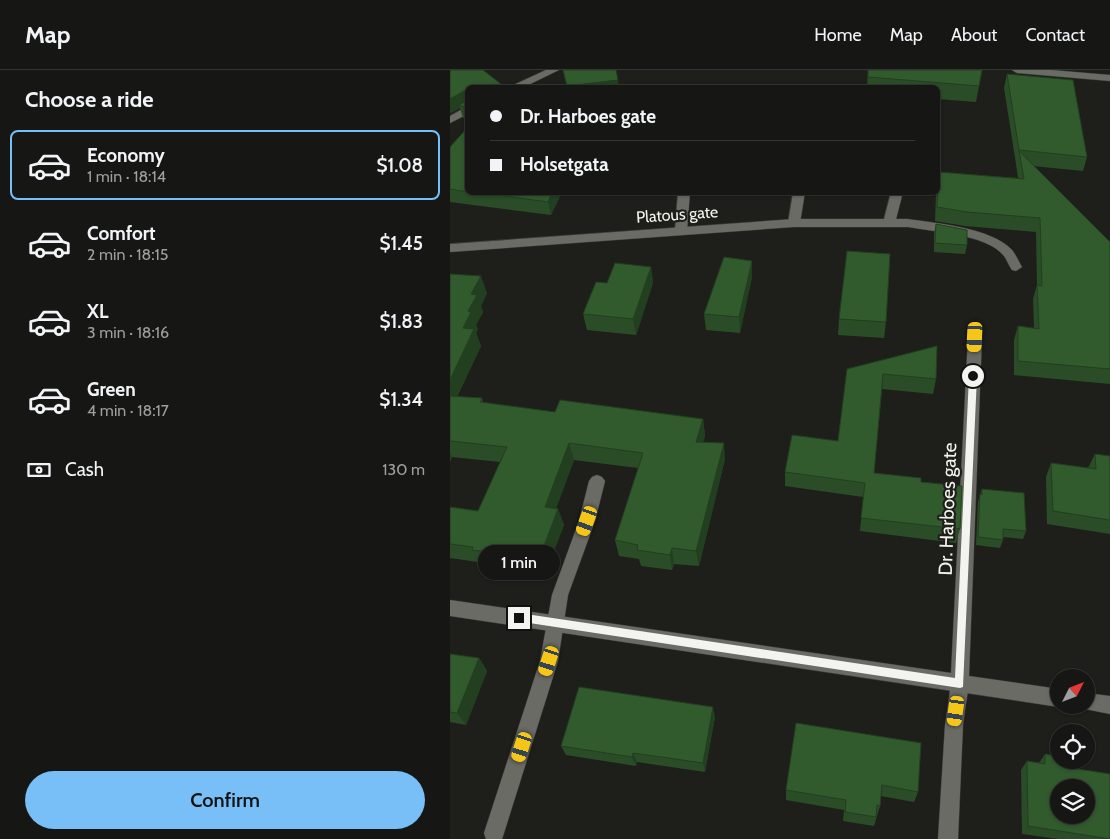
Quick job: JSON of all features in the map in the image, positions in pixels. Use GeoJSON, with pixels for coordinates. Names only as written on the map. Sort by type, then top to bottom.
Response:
{"type":"FeatureCollection","features":[{"type":"Feature","properties":{"kind":"street"},"geometry":{"type":"LineString","coordinates":[[519,85],[554,70]]}},
{"type":"Feature","properties":{"kind":"street"},"geometry":{"type":"LineString","coordinates":[[1017,70],[1110,78]]}},
{"type":"Feature","properties":{"kind":"street"},"geometry":{"type":"LineString","coordinates":[[450,120],[465,112]]}},
{"type":"Feature","properties":{"kind":"street"},"geometry":{"type":"LineString","coordinates":[[681,230],[683,195]]}},
{"type":"Feature","properties":{"kind":"street"},"geometry":{"type":"LineString","coordinates":[[794,223],[799,195]]}},
{"type":"Feature","properties":{"kind":"street"},"geometry":{"type":"LineString","coordinates":[[889,223],[896,195]]}},
{"type":"Feature","properties":{"kind":"street","name":"Platous gate"},"geometry":{"type":"LineString","coordinates":[[450,248],[794,223],[907,223],[960,232],[980,238],[1008,253],[1016,267]]}},
{"type":"Feature","properties":{"kind":"street","name":"Dr. Harboes gate"},"geometry":{"type":"LineString","coordinates":[[948,839],[954,725],[960,683],[975,337]]}},
{"type":"Feature","properties":{"kind":"street"},"geometry":{"type":"LineString","coordinates":[[494,833],[549,661],[560,595],[587,521],[598,481]]}},
{"type":"Feature","properties":{"kind":"street"},"geometry":{"type":"LineString","coordinates":[[450,608],[1050,697]]}},
{"type":"Feature","properties":{"kind":"street"},"geometry":{"type":"LineString","coordinates":[[1095,704],[1110,706]]}},
{"type":"Feature","properties":{"kind":"building"},"geometry":{"type":"Polygon","coordinates":[[[450,70],[483,70],[502,85],[465,85],[465,96],[464,91],[450,99],[450,70]]]}},
{"type":"Feature","properties":{"kind":"building"},"geometry":{"type":"Polygon","coordinates":[[[563,70],[616,70],[618,80],[576,85],[567,85],[563,70]]]}},
{"type":"Feature","properties":{"kind":"building"},"geometry":{"type":"Polygon","coordinates":[[[868,70],[982,70],[979,86],[868,77],[868,70]]]}},
{"type":"Feature","properties":{"kind":"building"},"geometry":{"type":"Polygon","coordinates":[[[1007,74],[1073,80],[1087,157],[1019,150],[1007,74]]]}},
{"type":"Feature","properties":{"kind":"building"},"geometry":{"type":"Polygon","coordinates":[[[465,102],[465,108],[459,105],[465,102]]]}},
{"type":"Feature","properties":{"kind":"building"},"geometry":{"type":"Polygon","coordinates":[[[465,130],[465,192],[450,189],[450,147],[465,130]]]}},
{"type":"Feature","properties":{"kind":"building"},"geometry":{"type":"Polygon","coordinates":[[[1019,151],[1110,242],[1110,369],[1018,361],[1018,326],[1039,329],[1037,285],[1042,286],[1040,218],[967,212],[937,207],[938,195],[940,195],[940,172],[1024,179],[1019,151]]]}},
{"type":"Feature","properties":{"kind":"building"},"geometry":{"type":"Polygon","coordinates":[[[497,195],[551,195],[548,202],[497,195]]]}},
{"type":"Feature","properties":{"kind":"building"},"geometry":{"type":"Polygon","coordinates":[[[936,224],[967,230],[967,245],[935,243],[936,224]]]}},
{"type":"Feature","properties":{"kind":"building"},"geometry":{"type":"Polygon","coordinates":[[[847,251],[890,254],[886,322],[839,319],[847,251]]]}},
{"type":"Feature","properties":{"kind":"building"},"geometry":{"type":"Polygon","coordinates":[[[724,257],[752,261],[739,317],[704,314],[724,257]]]}},
{"type":"Feature","properties":{"kind":"building"},"geometry":{"type":"Polygon","coordinates":[[[615,263],[651,267],[633,319],[583,314],[596,282],[607,283],[615,263]]]}},
{"type":"Feature","properties":{"kind":"building"},"geometry":{"type":"Polygon","coordinates":[[[450,274],[481,276],[471,294],[477,295],[468,311],[471,312],[463,328],[474,329],[450,380],[450,274]]]}},
{"type":"Feature","properties":{"kind":"building"},"geometry":{"type":"Polygon","coordinates":[[[937,346],[936,379],[883,374],[874,473],[921,478],[921,482],[962,486],[960,529],[861,518],[865,483],[785,472],[792,435],[838,441],[847,369],[937,346]]]}},
{"type":"Feature","properties":{"kind":"building"},"geometry":{"type":"Polygon","coordinates":[[[450,396],[482,398],[480,402],[555,412],[560,400],[703,419],[696,442],[724,443],[696,551],[672,548],[670,555],[637,550],[638,545],[615,540],[643,453],[569,443],[545,507],[558,509],[539,559],[472,550],[473,547],[450,544],[450,507],[478,511],[507,447],[450,441],[450,396]]]}},
{"type":"Feature","properties":{"kind":"building"},"geometry":{"type":"Polygon","coordinates":[[[1095,454],[1110,456],[1110,520],[1053,511],[1051,463],[1096,469],[1095,454]]]}},
{"type":"Feature","properties":{"kind":"building"},"geometry":{"type":"Polygon","coordinates":[[[982,489],[1024,493],[1026,531],[1003,529],[1003,540],[978,537],[980,494],[982,495],[982,489]]]}},
{"type":"Feature","properties":{"kind":"building"},"geometry":{"type":"Polygon","coordinates":[[[450,654],[479,658],[457,713],[450,712],[450,654]]]}},
{"type":"Feature","properties":{"kind":"building"},"geometry":{"type":"Polygon","coordinates":[[[579,687],[713,707],[703,763],[633,753],[632,757],[561,746],[579,687]]]}},
{"type":"Feature","properties":{"kind":"building"},"geometry":{"type":"Polygon","coordinates":[[[796,723],[921,743],[918,792],[882,785],[880,806],[877,805],[876,817],[845,812],[846,800],[786,790],[796,723]]]}},
{"type":"Feature","properties":{"kind":"building"},"geometry":{"type":"Polygon","coordinates":[[[1045,754],[1050,755],[1050,769],[1078,769],[1110,774],[1110,839],[1028,826],[1027,761],[1045,764],[1045,754]]]}},
{"type":"Feature","properties":{"kind":"route"},"geometry":{"type":"LineString","coordinates":[[519,618],[960,683],[973,376]]}}]}
